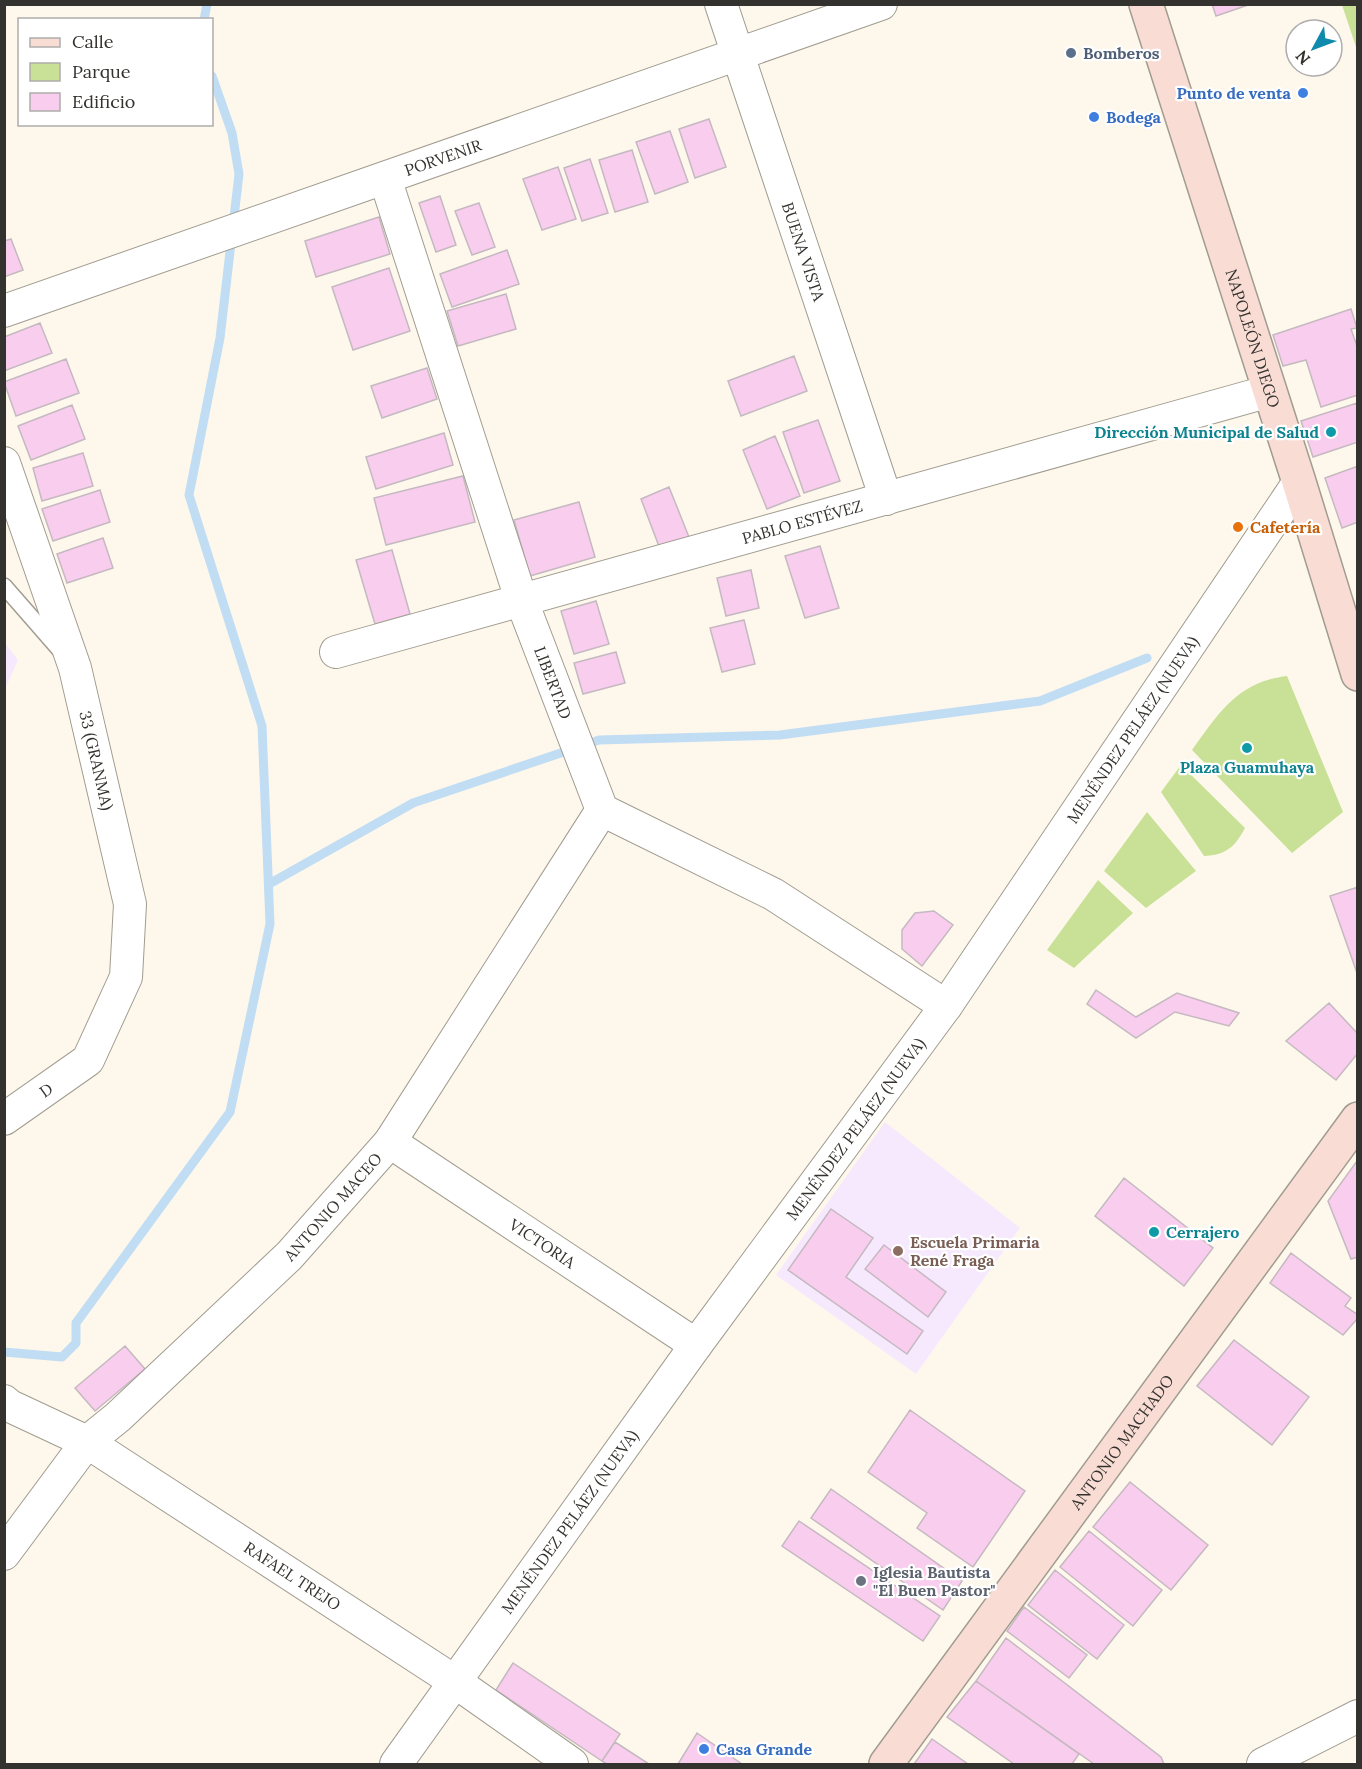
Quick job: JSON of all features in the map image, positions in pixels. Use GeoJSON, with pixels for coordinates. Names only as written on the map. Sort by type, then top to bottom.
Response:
{"type":"FeatureCollection","features":[{"type":"Feature","properties":{"kind":"main road","name":"NAPOLEÓN DIEGO"},"geometry":{"type":"LineString","coordinates":[[1146,4],[1358,674]]}},
{"type":"Feature","properties":{"kind":"main road","name":"ANTONIO MACHADO"},"geometry":{"type":"LineString","coordinates":[[885,1764],[1358,1119]]}},
{"type":"Feature","properties":{"kind":"street","name":"BUENA VISTA"},"geometry":{"type":"LineString","coordinates":[[721,4],[886,499]]}},
{"type":"Feature","properties":{"kind":"street","name":"PORVENIR"},"geometry":{"type":"LineString","coordinates":[[4,311],[881,4]]}},
{"type":"Feature","properties":{"kind":"street","name":"LIBERTAD"},"geometry":{"type":"LineString","coordinates":[[385,178],[520,599],[602,810]]}},
{"type":"Feature","properties":{"kind":"street","name":"PABLO ESTÉVEZ"},"geometry":{"type":"LineString","coordinates":[[336,652],[1270,391]]}},
{"type":"Feature","properties":{"kind":"street","name":"33 (GRANMA)"},"geometry":{"type":"LineString","coordinates":[[4,463],[75,668],[130,904],[126,977],[88,1060]]}},
{"type":"Feature","properties":{"kind":"street","name":"MENÉNDEZ PELÁEZ (NUEVA)"},"geometry":{"type":"LineString","coordinates":[[396,1764],[696,1345],[945,1006],[1299,482]]}},
{"type":"Feature","properties":{"kind":"street"},"geometry":{"type":"LineString","coordinates":[[602,810],[772,894],[945,1006]]}},
{"type":"Feature","properties":{"kind":"street","name":"ANTONIO MACEO"},"geometry":{"type":"LineString","coordinates":[[4,1554],[87,1442],[118,1417],[289,1256],[390,1142],[602,810]]}},
{"type":"Feature","properties":{"kind":"street","name":"D"},"geometry":{"type":"LineString","coordinates":[[4,1119],[88,1060]]}},
{"type":"Feature","properties":{"kind":"street","name":"VICTORIA"},"geometry":{"type":"LineString","coordinates":[[390,1142],[696,1345]]}},
{"type":"Feature","properties":{"kind":"street","name":"RAFAEL TREJO"},"geometry":{"type":"LineString","coordinates":[[7,1404],[87,1442],[454,1681],[572,1764]]}},
{"type":"Feature","properties":{"kind":"street"},"geometry":{"type":"LineString","coordinates":[[1263,1764],[1358,1716]]}},
{"type":"Feature","properties":{"kind":"lane"},"geometry":{"type":"LineString","coordinates":[[4,586],[75,668]]}},
{"type":"Feature","properties":{"kind":"shaded area"},"geometry":{"type":"Polygon","coordinates":[[[5,643],[18,660],[5,689],[5,643]]]}},
{"type":"Feature","properties":{"kind":"shaded area","name":"Escuela Primaria René Fraga"},"geometry":{"type":"Polygon","coordinates":[[[885,1122],[1020,1228],[916,1374],[776,1275],[885,1122]]]}},
{"type":"Feature","properties":{"kind":"green space"},"geometry":{"type":"Polygon","coordinates":[[[1342,5],[1357,5],[1357,50],[1342,5]]]}},
{"type":"Feature","properties":{"kind":"green space"},"geometry":{"type":"Polygon","coordinates":[[[1287,676],[1343,812],[1292,853],[1192,750],[1221,712],[1242,692],[1270,679],[1287,676]]]}},
{"type":"Feature","properties":{"kind":"green space"},"geometry":{"type":"Polygon","coordinates":[[[1181,765],[1245,828],[1233,845],[1224,852],[1204,856],[1161,792],[1181,765]]]}},
{"type":"Feature","properties":{"kind":"green space"},"geometry":{"type":"Polygon","coordinates":[[[1147,812],[1196,871],[1146,908],[1104,871],[1147,812]]]}},
{"type":"Feature","properties":{"kind":"green space"},"geometry":{"type":"Polygon","coordinates":[[[1098,880],[1133,913],[1074,968],[1047,950],[1098,880]]]}},
{"type":"Feature","properties":{"kind":"building"},"geometry":{"type":"Polygon","coordinates":[[[1212,4],[1251,4],[1216,16],[1212,4]]]}},
{"type":"Feature","properties":{"kind":"building"},"geometry":{"type":"Polygon","coordinates":[[[709,119],[726,167],[695,178],[679,129],[709,119]]]}},
{"type":"Feature","properties":{"kind":"building"},"geometry":{"type":"Polygon","coordinates":[[[670,131],[688,182],[655,194],[636,142],[670,131]]]}},
{"type":"Feature","properties":{"kind":"building"},"geometry":{"type":"Polygon","coordinates":[[[632,150],[648,202],[615,212],[599,160],[632,150]]]}},
{"type":"Feature","properties":{"kind":"building"},"geometry":{"type":"Polygon","coordinates":[[[590,159],[608,213],[582,221],[564,168],[590,159]]]}},
{"type":"Feature","properties":{"kind":"building"},"geometry":{"type":"Polygon","coordinates":[[[558,167],[576,219],[542,230],[523,179],[558,167]]]}},
{"type":"Feature","properties":{"kind":"building"},"geometry":{"type":"Polygon","coordinates":[[[440,196],[456,245],[436,252],[419,203],[440,196]]]}},
{"type":"Feature","properties":{"kind":"building"},"geometry":{"type":"Polygon","coordinates":[[[479,203],[495,247],[472,255],[455,211],[479,203]]]}},
{"type":"Feature","properties":{"kind":"building"},"geometry":{"type":"Polygon","coordinates":[[[379,217],[390,254],[316,277],[305,241],[379,217]]]}},
{"type":"Feature","properties":{"kind":"building"},"geometry":{"type":"Polygon","coordinates":[[[11,239],[23,270],[4,277],[4,241],[11,239]]]}},
{"type":"Feature","properties":{"kind":"building"},"geometry":{"type":"Polygon","coordinates":[[[507,250],[519,284],[452,307],[440,274],[507,250]]]}},
{"type":"Feature","properties":{"kind":"building"},"geometry":{"type":"Polygon","coordinates":[[[389,268],[410,331],[353,350],[332,287],[389,268]]]}},
{"type":"Feature","properties":{"kind":"building"},"geometry":{"type":"Polygon","coordinates":[[[506,294],[516,329],[458,346],[447,311],[506,294]]]}},
{"type":"Feature","properties":{"kind":"building"},"geometry":{"type":"Polygon","coordinates":[[[1351,309],[1357,328],[1351,329],[1358,349],[1358,395],[1321,407],[1306,360],[1283,366],[1273,335],[1351,309]]]}},
{"type":"Feature","properties":{"kind":"building"},"geometry":{"type":"Polygon","coordinates":[[[40,323],[52,353],[4,371],[4,337],[40,323]]]}},
{"type":"Feature","properties":{"kind":"building"},"geometry":{"type":"Polygon","coordinates":[[[794,356],[807,391],[741,416],[728,381],[794,356]]]}},
{"type":"Feature","properties":{"kind":"building"},"geometry":{"type":"Polygon","coordinates":[[[66,359],[79,393],[16,416],[4,382],[66,359]]]}},
{"type":"Feature","properties":{"kind":"building"},"geometry":{"type":"Polygon","coordinates":[[[427,368],[437,399],[382,418],[371,386],[427,368]]]}},
{"type":"Feature","properties":{"kind":"building","name":"Dirección Municipal de Salud"},"geometry":{"type":"Polygon","coordinates":[[[1357,403],[1358,442],[1313,457],[1301,421],[1357,403]]]}},
{"type":"Feature","properties":{"kind":"building"},"geometry":{"type":"Polygon","coordinates":[[[72,405],[85,439],[31,460],[18,426],[72,405]]]}},
{"type":"Feature","properties":{"kind":"building"},"geometry":{"type":"Polygon","coordinates":[[[818,420],[840,481],[804,493],[783,432],[818,420]]]}},
{"type":"Feature","properties":{"kind":"building"},"geometry":{"type":"Polygon","coordinates":[[[444,433],[453,465],[376,489],[366,457],[444,433]]]}},
{"type":"Feature","properties":{"kind":"building"},"geometry":{"type":"Polygon","coordinates":[[[775,436],[800,496],[767,509],[743,450],[775,436]]]}},
{"type":"Feature","properties":{"kind":"building"},"geometry":{"type":"Polygon","coordinates":[[[83,453],[93,486],[42,501],[33,468],[83,453]]]}},
{"type":"Feature","properties":{"kind":"building"},"geometry":{"type":"Polygon","coordinates":[[[1358,466],[1358,522],[1342,528],[1325,478],[1358,466]]]}},
{"type":"Feature","properties":{"kind":"building"},"geometry":{"type":"Polygon","coordinates":[[[463,476],[475,522],[386,545],[374,498],[463,476]]]}},
{"type":"Feature","properties":{"kind":"building"},"geometry":{"type":"Polygon","coordinates":[[[669,487],[689,537],[660,549],[641,499],[669,487]]]}},
{"type":"Feature","properties":{"kind":"building"},"geometry":{"type":"Polygon","coordinates":[[[100,490],[110,522],[53,541],[42,509],[100,490]]]}},
{"type":"Feature","properties":{"kind":"building"},"geometry":{"type":"Polygon","coordinates":[[[579,502],[595,557],[530,576],[514,520],[579,502]]]}},
{"type":"Feature","properties":{"kind":"building"},"geometry":{"type":"Polygon","coordinates":[[[103,538],[113,568],[67,583],[57,554],[103,538]]]}},
{"type":"Feature","properties":{"kind":"building"},"geometry":{"type":"Polygon","coordinates":[[[820,546],[839,608],[805,618],[785,556],[820,546]]]}},
{"type":"Feature","properties":{"kind":"building"},"geometry":{"type":"Polygon","coordinates":[[[392,550],[410,614],[375,624],[356,560],[392,550]]]}},
{"type":"Feature","properties":{"kind":"building"},"geometry":{"type":"Polygon","coordinates":[[[751,570],[759,608],[726,616],[717,578],[751,570]]]}},
{"type":"Feature","properties":{"kind":"building"},"geometry":{"type":"Polygon","coordinates":[[[596,601],[609,644],[574,654],[561,611],[596,601]]]}},
{"type":"Feature","properties":{"kind":"building"},"geometry":{"type":"Polygon","coordinates":[[[744,620],[755,664],[722,672],[710,628],[744,620]]]}},
{"type":"Feature","properties":{"kind":"building"},"geometry":{"type":"Polygon","coordinates":[[[616,652],[625,683],[583,694],[574,663],[616,652]]]}},
{"type":"Feature","properties":{"kind":"building"},"geometry":{"type":"Polygon","coordinates":[[[1358,887],[1358,976],[1330,896],[1358,887]]]}},
{"type":"Feature","properties":{"kind":"building"},"geometry":{"type":"Polygon","coordinates":[[[934,911],[953,925],[922,966],[902,949],[902,930],[915,913],[934,911]]]}},
{"type":"Feature","properties":{"kind":"building"},"geometry":{"type":"Polygon","coordinates":[[[1096,990],[1136,1017],[1177,993],[1239,1013],[1229,1026],[1175,1012],[1136,1038],[1087,1004],[1096,990]]]}},
{"type":"Feature","properties":{"kind":"building"},"geometry":{"type":"Polygon","coordinates":[[[1329,1003],[1358,1034],[1358,1053],[1336,1080],[1286,1041],[1329,1003]]]}},
{"type":"Feature","properties":{"kind":"building"},"geometry":{"type":"Polygon","coordinates":[[[1357,1161],[1358,1257],[1351,1259],[1328,1201],[1357,1161]]]}},
{"type":"Feature","properties":{"kind":"building","name":"Cerrajero"},"geometry":{"type":"Polygon","coordinates":[[[1124,1178],[1213,1248],[1184,1286],[1095,1216],[1124,1178]]]}},
{"type":"Feature","properties":{"kind":"building"},"geometry":{"type":"Polygon","coordinates":[[[831,1209],[873,1238],[846,1277],[923,1331],[907,1354],[788,1270],[831,1209]]]}},
{"type":"Feature","properties":{"kind":"building"},"geometry":{"type":"Polygon","coordinates":[[[884,1245],[946,1292],[928,1317],[865,1269],[884,1245]]]}},
{"type":"Feature","properties":{"kind":"building"},"geometry":{"type":"Polygon","coordinates":[[[1291,1253],[1351,1298],[1345,1306],[1358,1315],[1358,1318],[1343,1335],[1270,1283],[1291,1253]]]}},
{"type":"Feature","properties":{"kind":"building"},"geometry":{"type":"Polygon","coordinates":[[[1234,1340],[1309,1397],[1272,1445],[1197,1386],[1234,1340]]]}},
{"type":"Feature","properties":{"kind":"building"},"geometry":{"type":"Polygon","coordinates":[[[125,1346],[145,1369],[95,1411],[75,1388],[125,1346]]]}},
{"type":"Feature","properties":{"kind":"building"},"geometry":{"type":"Polygon","coordinates":[[[910,1410],[1025,1491],[973,1567],[917,1528],[927,1513],[868,1472],[910,1410]]]}},
{"type":"Feature","properties":{"kind":"building"},"geometry":{"type":"Polygon","coordinates":[[[1130,1482],[1208,1545],[1171,1590],[1093,1527],[1130,1482]]]}},
{"type":"Feature","properties":{"kind":"building"},"geometry":{"type":"Polygon","coordinates":[[[831,1489],[962,1581],[943,1610],[811,1518],[831,1489]]]}},
{"type":"Feature","properties":{"kind":"building","name":"Iglesia Bautista \"El Buen Pastor\""},"geometry":{"type":"Polygon","coordinates":[[[799,1521],[940,1616],[923,1641],[782,1546],[799,1521]]]}},
{"type":"Feature","properties":{"kind":"building"},"geometry":{"type":"Polygon","coordinates":[[[1089,1531],[1162,1590],[1133,1626],[1060,1567],[1089,1531]]]}},
{"type":"Feature","properties":{"kind":"building"},"geometry":{"type":"Polygon","coordinates":[[[1055,1570],[1124,1625],[1097,1659],[1028,1605],[1055,1570]]]}},
{"type":"Feature","properties":{"kind":"building"},"geometry":{"type":"Polygon","coordinates":[[[1024,1607],[1087,1655],[1069,1678],[1007,1631],[1024,1607]]]}},
{"type":"Feature","properties":{"kind":"building"},"geometry":{"type":"Polygon","coordinates":[[[1006,1638],[1161,1757],[1164,1764],[1094,1764],[976,1681],[1006,1638]]]}},
{"type":"Feature","properties":{"kind":"building"},"geometry":{"type":"Polygon","coordinates":[[[513,1663],[620,1734],[602,1761],[496,1690],[513,1663]]]}},
{"type":"Feature","properties":{"kind":"building"},"geometry":{"type":"Polygon","coordinates":[[[976,1681],[1079,1754],[1072,1764],[1014,1764],[947,1717],[976,1681]]]}},
{"type":"Feature","properties":{"kind":"building","name":"Casa Grande"},"geometry":{"type":"Polygon","coordinates":[[[697,1733],[742,1764],[678,1764],[697,1733]]]}},
{"type":"Feature","properties":{"kind":"building"},"geometry":{"type":"Polygon","coordinates":[[[932,1739],[968,1764],[914,1764],[932,1739]]]}},
{"type":"Feature","properties":{"kind":"building"},"geometry":{"type":"Polygon","coordinates":[[[615,1742],[649,1764],[607,1764],[602,1761],[615,1742]]]}},
{"type":"Feature","properties":{"kind":"waterway"},"geometry":{"type":"LineString","coordinates":[[204,18],[207,4]]}},
{"type":"Feature","properties":{"kind":"waterway"},"geometry":{"type":"LineString","coordinates":[[4,1352],[62,1357],[76,1343],[76,1323],[230,1112],[270,924],[262,726],[189,495],[220,338],[239,174],[232,133],[213,79]]}},
{"type":"Feature","properties":{"kind":"waterway"},"geometry":{"type":"LineString","coordinates":[[269,884],[413,803],[599,740],[780,735],[1040,701],[1147,658]]}},
{"type":"Feature","properties":{"kind":"place","name":"Bomberos"},"geometry":{"type":"Point","coordinates":[1071,53]}},
{"type":"Feature","properties":{"kind":"place","name":"Punto de venta"},"geometry":{"type":"Point","coordinates":[1303,93]}},
{"type":"Feature","properties":{"kind":"place","name":"Bodega"},"geometry":{"type":"Point","coordinates":[1094,117]}},
{"type":"Feature","properties":{"kind":"place","name":"Dirección Municipal de Salud"},"geometry":{"type":"Point","coordinates":[1331,432]}},
{"type":"Feature","properties":{"kind":"place","name":"Cafetería"},"geometry":{"type":"Point","coordinates":[1238,527]}},
{"type":"Feature","properties":{"kind":"place","name":"Plaza Guamuhaya"},"geometry":{"type":"Point","coordinates":[1247,748]}},
{"type":"Feature","properties":{"kind":"place","name":"Cerrajero"},"geometry":{"type":"Point","coordinates":[1154,1232]}},
{"type":"Feature","properties":{"kind":"place","name":"Escuela Primaria René Fraga"},"geometry":{"type":"Point","coordinates":[898,1251]}},
{"type":"Feature","properties":{"kind":"place","name":"Iglesia Bautista \"El Buen Pastor\""},"geometry":{"type":"Point","coordinates":[861,1581]}},
{"type":"Feature","properties":{"kind":"place","name":"Casa Grande"},"geometry":{"type":"Point","coordinates":[704,1749]}}]}
